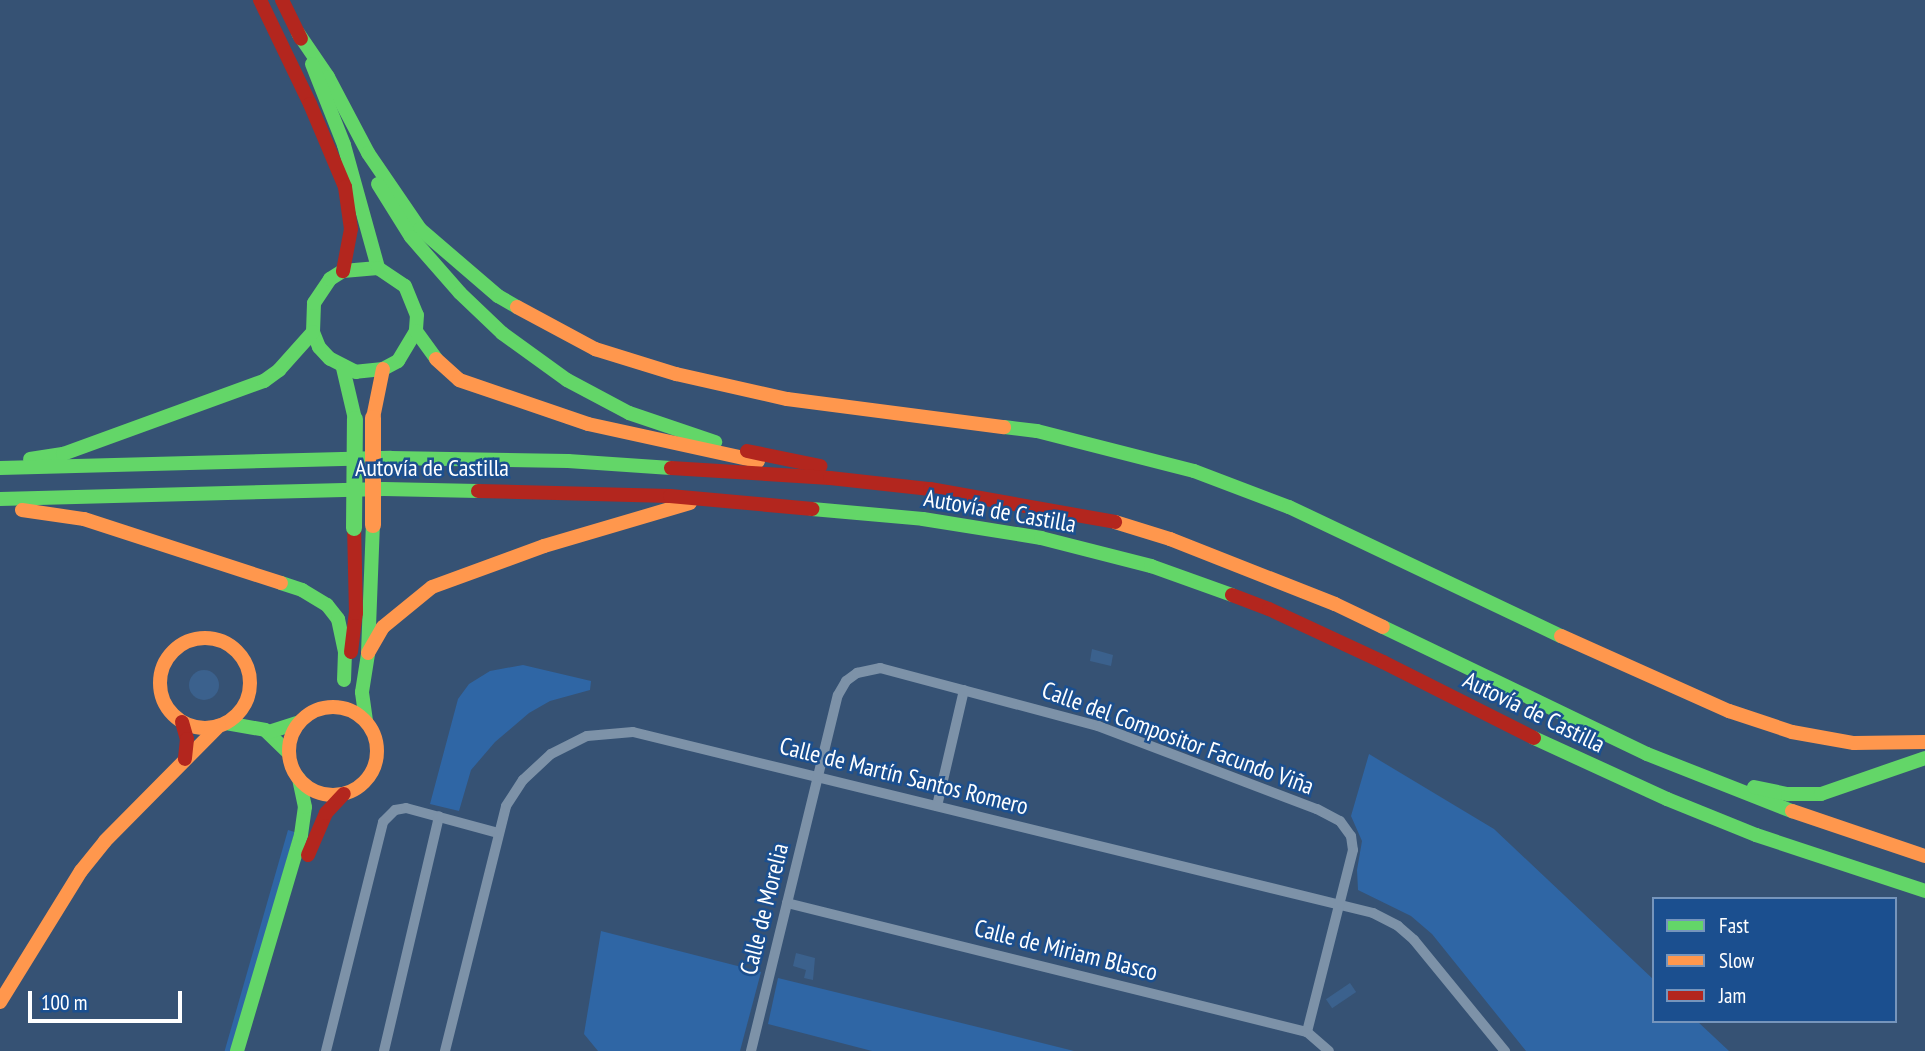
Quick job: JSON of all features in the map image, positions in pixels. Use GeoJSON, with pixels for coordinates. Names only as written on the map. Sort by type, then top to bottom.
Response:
{"type":"FeatureCollection","features":[{"type":"Feature","properties":{"kind":"main road"},"geometry":{"type":"LineString","coordinates":[[260,0],[310,104],[345,187],[351,229],[343,271]]}},
{"type":"Feature","properties":{"kind":"main road"},"geometry":{"type":"LineString","coordinates":[[282,0],[316,74],[344,145],[378,268]]}},
{"type":"Feature","properties":{"kind":"main road"},"geometry":{"type":"LineString","coordinates":[[298,33],[328,77],[368,153],[420,229],[498,296],[595,349],[676,374],[788,399],[1037,431],[1182,467],[1289,507],[1596,653],[1729,711],[1792,733],[1854,743],[1925,742]]}},
{"type":"Feature","properties":{"kind":"main road"},"geometry":{"type":"LineString","coordinates":[[316,74],[363,161],[411,237],[460,293],[502,333],[567,380],[629,413],[757,454],[826,467]]}},
{"type":"Feature","properties":{"kind":"main road"},"geometry":{"type":"LineString","coordinates":[[182,722],[196,727],[222,725],[265,730],[299,722],[339,694],[356,613],[355,419],[352,395],[343,368],[319,347],[313,332],[312,317],[317,296],[330,279],[354,268],[378,268],[405,286],[417,315],[416,331],[409,347],[398,361],[383,369],[370,372],[343,368]]}},
{"type":"Feature","properties":{"kind":"main road"},"geometry":{"type":"LineString","coordinates":[[416,331],[440,365],[460,380],[588,424],[703,451],[766,462],[935,477],[1035,495],[1107,519]]}},
{"type":"Feature","properties":{"kind":"main road"},"geometry":{"type":"LineString","coordinates":[[0,460],[38,459],[63,454],[264,381],[279,370],[313,332]]}},
{"type":"Feature","properties":{"kind":"main road"},"geometry":{"type":"LineString","coordinates":[[249,1051],[313,837],[326,813],[344,794],[366,780],[373,770],[377,744],[366,721],[362,692],[368,653],[373,525],[373,418],[383,369]]}},
{"type":"Feature","properties":{"kind":"main road","name":"Autovía de Castilla"},"geometry":{"type":"LineString","coordinates":[[0,468],[391,458],[582,462],[830,478],[930,489],[1107,519],[1170,539],[1335,604],[1647,754],[1788,810],[1925,856]]}},
{"type":"Feature","properties":{"kind":"main road","name":"Autovía de Castilla"},"geometry":{"type":"LineString","coordinates":[[0,499],[384,489],[565,492],[701,500],[923,519],[1041,538],[1151,566],[1315,629],[1499,723],[1667,799],[1755,835],[1925,891]]}},
{"type":"Feature","properties":{"kind":"main road"},"geometry":{"type":"LineString","coordinates":[[368,653],[383,627],[398,612],[432,587],[544,546],[701,500]]}},
{"type":"Feature","properties":{"kind":"main road"},"geometry":{"type":"LineString","coordinates":[[0,508],[84,519],[302,590],[327,604],[338,619],[345,652],[344,680]]}},
{"type":"Feature","properties":{"kind":"main road"},"geometry":{"type":"LineString","coordinates":[[0,1002],[81,871],[110,835],[186,759],[222,725],[238,714],[247,702],[250,675],[238,651],[214,638],[188,640],[167,658],[160,675],[164,702],[182,722],[187,739],[186,759]]}},
{"type":"Feature","properties":{"kind":"main road"},"geometry":{"type":"LineString","coordinates":[[237,1051],[301,835],[304,807],[299,779],[289,753],[265,730],[247,702]]}},
{"type":"Feature","properties":{"kind":"main road"},"geometry":{"type":"LineString","coordinates":[[324,707],[347,709],[366,721]]}},
{"type":"Feature","properties":{"kind":"main road"},"geometry":{"type":"LineString","coordinates":[[289,753],[290,742],[299,722]]}},
{"type":"Feature","properties":{"kind":"main road"},"geometry":{"type":"LineString","coordinates":[[1647,754],[1679,759],[1742,783],[1788,794],[1821,794],[1925,758]]}},
{"type":"Feature","properties":{"kind":"main road"},"geometry":{"type":"LineString","coordinates":[[299,779],[320,793],[344,794]]}},
{"type":"Feature","properties":{"kind":"street","name":"Calle del Compositor Facundo Viña"},"geometry":{"type":"LineString","coordinates":[[818,777],[838,695],[846,681],[857,673],[880,668],[1098,726],[1317,809],[1340,821],[1350,836],[1353,850],[1307,1032]]}},
{"type":"Feature","properties":{"kind":"street"},"geometry":{"type":"LineString","coordinates":[[937,806],[964,690]]}},
{"type":"Feature","properties":{"kind":"street","name":"Calle de Martín Santos Romero"},"geometry":{"type":"LineString","coordinates":[[445,1051],[506,806],[538,764],[569,744],[608,733],[633,732],[1373,914],[1398,926],[1414,940],[1505,1051]]}},
{"type":"Feature","properties":{"kind":"street","name":"Calle de Morelia"},"geometry":{"type":"LineString","coordinates":[[751,1051],[818,777]]}},
{"type":"Feature","properties":{"kind":"street"},"geometry":{"type":"LineString","coordinates":[[326,1051],[383,822],[395,810],[406,808],[498,833]]}},
{"type":"Feature","properties":{"kind":"street"},"geometry":{"type":"LineString","coordinates":[[384,1051],[439,816]]}},
{"type":"Feature","properties":{"kind":"street","name":"Calle de Miriam Blasco"},"geometry":{"type":"LineString","coordinates":[[787,902],[1307,1032],[1329,1051]]}},
{"type":"Feature","properties":{"kind":"shaded area"},"geometry":{"type":"Polygon","coordinates":[[[1092,649],[1113,655],[1111,666],[1090,661],[1092,649]]]}},
{"type":"Feature","properties":{"kind":"shaded area"},"geometry":{"type":"Polygon","coordinates":[[[523,665],[591,681],[590,690],[550,701],[529,713],[495,742],[471,770],[459,811],[430,804],[458,699],[469,684],[490,671],[523,665]]]}},
{"type":"Feature","properties":{"kind":"shaded area"},"geometry":{"type":"Polygon","coordinates":[[[204,670],[215,674],[219,685],[215,696],[204,700],[193,696],[189,685],[193,674],[204,670]]]}},
{"type":"Feature","properties":{"kind":"shaded area"},"geometry":{"type":"Polygon","coordinates":[[[1369,754],[1494,829],[1652,978],[1652,1023],[1699,1023],[1729,1051],[1526,1051],[1432,934],[1411,916],[1358,890],[1357,870],[1362,841],[1351,816],[1369,754]]]}},
{"type":"Feature","properties":{"kind":"shaded area"},"geometry":{"type":"Polygon","coordinates":[[[288,830],[295,832],[232,1051],[225,1051],[288,830]]]}},
{"type":"Feature","properties":{"kind":"shaded area"},"geometry":{"type":"Polygon","coordinates":[[[601,931],[761,972],[740,1051],[598,1051],[584,1034],[601,931]]]}},
{"type":"Feature","properties":{"kind":"shaded area"},"geometry":{"type":"Polygon","coordinates":[[[796,953],[815,958],[813,980],[804,978],[806,970],[793,966],[796,953]]]}},
{"type":"Feature","properties":{"kind":"shaded area"},"geometry":{"type":"Polygon","coordinates":[[[778,978],[1074,1051],[872,1051],[768,1024],[778,978]]]}},
{"type":"Feature","properties":{"kind":"shaded area"},"geometry":{"type":"Polygon","coordinates":[[[1350,983],[1356,992],[1332,1008],[1326,999],[1350,983]]]}},
{"type":"Feature","properties":{"kind":"traffic: fast"},"geometry":{"type":"LineString","coordinates":[[298,33],[328,77],[368,153],[420,229],[498,296],[517,307]]}},
{"type":"Feature","properties":{"kind":"traffic: fast"},"geometry":{"type":"LineString","coordinates":[[312,64],[344,145],[378,268]]}},
{"type":"Feature","properties":{"kind":"traffic: fast"},"geometry":{"type":"LineString","coordinates":[[378,184],[411,237]]}},
{"type":"Feature","properties":{"kind":"traffic: fast"},"geometry":{"type":"LineString","coordinates":[[411,237],[460,293],[502,333],[567,380],[629,413],[715,442]]}},
{"type":"Feature","properties":{"kind":"traffic: fast"},"geometry":{"type":"LineString","coordinates":[[416,331],[398,361],[383,369],[356,372],[330,359],[319,347],[313,332],[314,303],[330,279],[343,271],[378,268],[405,286],[417,315],[416,331],[436,359]]}},
{"type":"Feature","properties":{"kind":"traffic: fast"},"geometry":{"type":"LineString","coordinates":[[30,459],[63,454],[264,381],[279,370],[313,332]]}},
{"type":"Feature","properties":{"kind":"traffic: fast"},"geometry":{"type":"LineString","coordinates":[[343,368],[355,419]]}},
{"type":"Feature","properties":{"kind":"traffic: fast"},"geometry":{"type":"LineString","coordinates":[[354,528],[355,419]]}},
{"type":"Feature","properties":{"kind":"traffic: fast"},"geometry":{"type":"LineString","coordinates":[[1004,427],[1037,431],[1194,471],[1289,507],[1561,636]]}},
{"type":"Feature","properties":{"kind":"traffic: fast"},"geometry":{"type":"LineString","coordinates":[[0,468],[391,458],[568,461],[671,468]]}},
{"type":"Feature","properties":{"kind":"traffic: fast"},"geometry":{"type":"LineString","coordinates":[[0,499],[384,489],[478,491]]}},
{"type":"Feature","properties":{"kind":"traffic: fast"},"geometry":{"type":"LineString","coordinates":[[812,509],[923,519],[1041,538],[1151,566],[1232,595]]}},
{"type":"Feature","properties":{"kind":"traffic: fast"},"geometry":{"type":"LineString","coordinates":[[366,721],[362,692],[368,653],[373,525]]}},
{"type":"Feature","properties":{"kind":"traffic: fast"},"geometry":{"type":"LineString","coordinates":[[281,583],[302,590],[327,605],[338,619],[345,652],[344,680]]}},
{"type":"Feature","properties":{"kind":"traffic: fast"},"geometry":{"type":"LineString","coordinates":[[1383,627],[1647,754],[1792,811]]}},
{"type":"Feature","properties":{"kind":"traffic: fast"},"geometry":{"type":"LineString","coordinates":[[269,732],[299,722]]}},
{"type":"Feature","properties":{"kind":"traffic: fast"},"geometry":{"type":"LineString","coordinates":[[226,723],[265,730],[289,753]]}},
{"type":"Feature","properties":{"kind":"traffic: fast"},"geometry":{"type":"LineString","coordinates":[[1534,738],[1667,799],[1756,835],[1925,891]]}},
{"type":"Feature","properties":{"kind":"traffic: fast"},"geometry":{"type":"LineString","coordinates":[[1754,787],[1788,794],[1821,794],[1925,758]]}},
{"type":"Feature","properties":{"kind":"traffic: fast"},"geometry":{"type":"LineString","coordinates":[[237,1051],[301,835],[305,807],[299,779]]}},
{"type":"Feature","properties":{"kind":"traffic: slow"},"geometry":{"type":"LineString","coordinates":[[517,307],[595,349],[676,374],[787,399],[1004,427]]}},
{"type":"Feature","properties":{"kind":"traffic: slow"},"geometry":{"type":"LineString","coordinates":[[436,359],[459,380],[588,424],[758,461]]}},
{"type":"Feature","properties":{"kind":"traffic: slow"},"geometry":{"type":"LineString","coordinates":[[373,418],[383,369]]}},
{"type":"Feature","properties":{"kind":"traffic: slow"},"geometry":{"type":"LineString","coordinates":[[373,418],[373,525]]}},
{"type":"Feature","properties":{"kind":"traffic: slow"},"geometry":{"type":"LineString","coordinates":[[368,653],[383,627],[432,587],[544,546],[690,503]]}},
{"type":"Feature","properties":{"kind":"traffic: slow"},"geometry":{"type":"LineString","coordinates":[[22,510],[84,519],[281,583]]}},
{"type":"Feature","properties":{"kind":"traffic: slow"},"geometry":{"type":"LineString","coordinates":[[1115,522],[1170,539],[1335,604],[1383,627]]}},
{"type":"Feature","properties":{"kind":"traffic: slow"},"geometry":{"type":"LineString","coordinates":[[1561,636],[1729,711],[1792,732],[1854,743],[1925,742]]}},
{"type":"Feature","properties":{"kind":"traffic: slow"},"geometry":{"type":"LineString","coordinates":[[205,638],[222,641],[237,651],[247,666],[250,683],[247,700],[237,715],[222,725],[205,728],[188,725],[173,715],[163,700],[160,683],[163,666],[173,651],[188,641],[205,638]]}},
{"type":"Feature","properties":{"kind":"traffic: slow"},"geometry":{"type":"LineString","coordinates":[[333,707],[350,710],[364,720],[374,734],[377,751],[374,768],[364,782],[350,792],[333,795],[316,792],[302,782],[292,768],[289,751],[292,734],[302,720],[316,710],[333,707]]}},
{"type":"Feature","properties":{"kind":"traffic: slow"},"geometry":{"type":"LineString","coordinates":[[0,1002],[81,871],[105,841],[219,726]]}},
{"type":"Feature","properties":{"kind":"traffic: slow"},"geometry":{"type":"LineString","coordinates":[[1792,811],[1925,856]]}},
{"type":"Feature","properties":{"kind":"traffic: jam"},"geometry":{"type":"LineString","coordinates":[[260,0],[310,104],[345,187],[351,229],[343,271]]}},
{"type":"Feature","properties":{"kind":"traffic: jam"},"geometry":{"type":"LineString","coordinates":[[282,0],[301,39]]}},
{"type":"Feature","properties":{"kind":"traffic: jam"},"geometry":{"type":"LineString","coordinates":[[747,451],[820,466]]}},
{"type":"Feature","properties":{"kind":"traffic: jam"},"geometry":{"type":"LineString","coordinates":[[671,468],[830,478],[930,489],[1115,522]]}},
{"type":"Feature","properties":{"kind":"traffic: jam"},"geometry":{"type":"LineString","coordinates":[[478,491],[670,496],[812,509]]}},
{"type":"Feature","properties":{"kind":"traffic: jam"},"geometry":{"type":"LineString","coordinates":[[351,652],[356,613],[354,528]]}},
{"type":"Feature","properties":{"kind":"traffic: jam"},"geometry":{"type":"LineString","coordinates":[[1232,595],[1269,609],[1383,662],[1534,738]]}},
{"type":"Feature","properties":{"kind":"traffic: jam"},"geometry":{"type":"LineString","coordinates":[[182,722],[187,739],[185,759]]}},
{"type":"Feature","properties":{"kind":"traffic: jam"},"geometry":{"type":"LineString","coordinates":[[308,855],[326,813],[344,794]]}}]}
